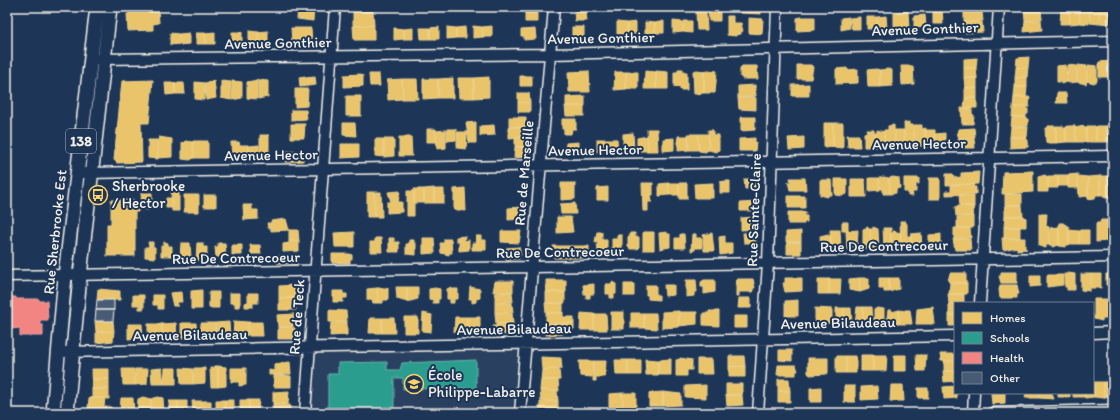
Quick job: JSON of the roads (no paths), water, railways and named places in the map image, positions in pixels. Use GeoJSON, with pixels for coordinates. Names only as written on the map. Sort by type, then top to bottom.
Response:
{"type":"FeatureCollection","features":[{"type":"Feature","properties":{"kind":"main road","name":"Rue Sherbrooke Est"},"geometry":{"type":"LineString","coordinates":[[53,413],[65,276],[97,7]]}},
{"type":"Feature","properties":{"kind":"main road","name":"Rue Sherbrooke Est"},"geometry":{"type":"LineString","coordinates":[[67,413],[80,276],[110,7]]}},
{"type":"Feature","properties":{"kind":"street","name":"Rue de Teck"},"geometry":{"type":"LineString","coordinates":[[305,413],[335,7]]}},
{"type":"Feature","properties":{"kind":"street","name":"Rue de Marseille"},"geometry":{"type":"LineString","coordinates":[[520,413],[539,166],[554,7]]}},
{"type":"Feature","properties":{"kind":"street","name":"Rue Sainte-Claire"},"geometry":{"type":"LineString","coordinates":[[758,413],[768,263],[777,7]]}},
{"type":"Feature","properties":{"kind":"street"},"geometry":{"type":"LineString","coordinates":[[980,302],[999,7]]}},
{"type":"Feature","properties":{"kind":"street","name":"Avenue Gonthier"},"geometry":{"type":"LineString","coordinates":[[91,59],[550,54],[996,42],[1054,43],[1113,41]]}},
{"type":"Feature","properties":{"kind":"street","name":"Avenue Hector"},"geometry":{"type":"LineString","coordinates":[[77,174],[1113,156]]}},
{"type":"Feature","properties":{"kind":"street","name":"Rue De Contrecoeur"},"geometry":{"type":"LineString","coordinates":[[7,276],[315,272],[1113,257]]}},
{"type":"Feature","properties":{"kind":"street"},"geometry":{"type":"LineString","coordinates":[[1094,333],[1113,332]]}},
{"type":"Feature","properties":{"kind":"street","name":"Avenue Bilaudeau"},"geometry":{"type":"LineString","coordinates":[[58,352],[73,353],[310,347],[954,336]]}},
{"type":"Feature","properties":{"kind":"street"},"geometry":{"type":"LineString","coordinates":[[973,413],[974,394]]}},
{"type":"Feature","properties":{"kind":"street"},"geometry":{"type":"LineString","coordinates":[[992,413],[1113,410]]}},
{"type":"Feature","properties":{"kind":"place","name":"Sherbrooke / Hector"},"geometry":{"type":"Point","coordinates":[98,195]}},
{"type":"Feature","properties":{"kind":"place","name":"École Philippe-Labarre"},"geometry":{"type":"Point","coordinates":[414,384]}}]}
